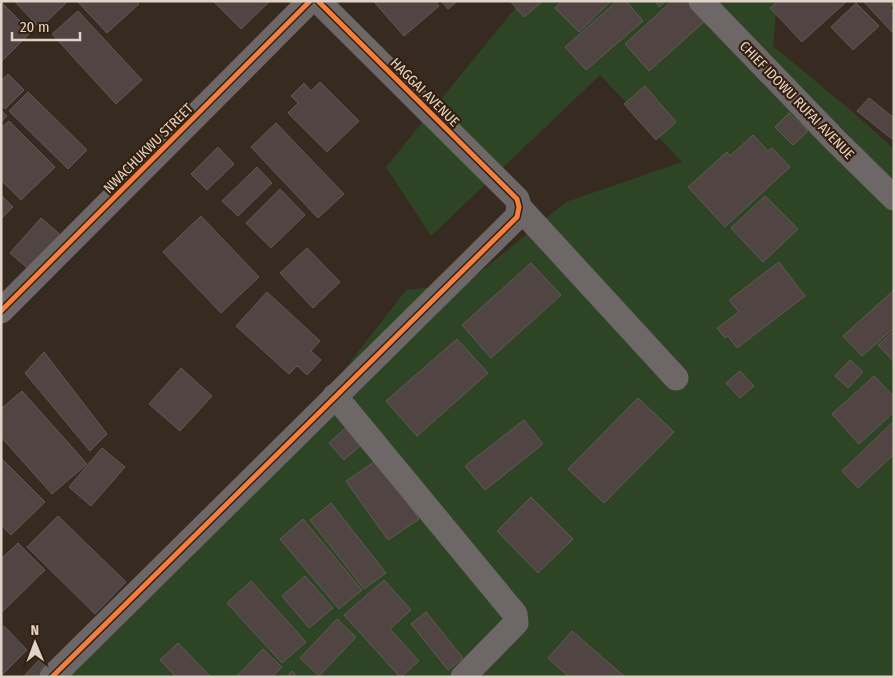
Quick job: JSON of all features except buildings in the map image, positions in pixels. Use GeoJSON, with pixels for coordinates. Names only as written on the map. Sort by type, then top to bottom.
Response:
{"type":"FeatureCollection","features":[{"type":"Feature","properties":{"kind":"street","name":"NWACHUKWU STREET"},"geometry":{"type":"LineString","coordinates":[[1,311],[310,1]]}},
{"type":"Feature","properties":{"kind":"street","name":"HAGGAI AVENUE"},"geometry":{"type":"LineString","coordinates":[[318,1],[518,203],[676,378]]}},
{"type":"Feature","properties":{"kind":"street","name":"CHIEF IDOWU RUFAI AVENUE"},"geometry":{"type":"LineString","coordinates":[[701,1],[833,138],[894,198]]}},
{"type":"Feature","properties":{"kind":"street"},"geometry":{"type":"LineString","coordinates":[[52,677],[517,217],[518,203]]}},
{"type":"Feature","properties":{"kind":"street"},"geometry":{"type":"LineString","coordinates":[[335,396],[515,614],[516,623],[463,677]]}},
{"type":"Feature","properties":{"kind":"green space"},"geometry":{"type":"Polygon","coordinates":[[[521,1],[777,1],[773,46],[894,149],[894,677],[60,677],[191,558],[269,467],[406,290],[467,283],[566,202],[682,162],[600,75],[431,236],[386,167],[521,1]]]}},
{"type":"Feature","properties":{"kind":"cycle path"},"geometry":{"type":"LineString","coordinates":[[1,311],[310,1]]}},
{"type":"Feature","properties":{"kind":"cycle path"},"geometry":{"type":"LineString","coordinates":[[52,677],[517,217],[519,207],[517,199],[318,1]]}}]}
